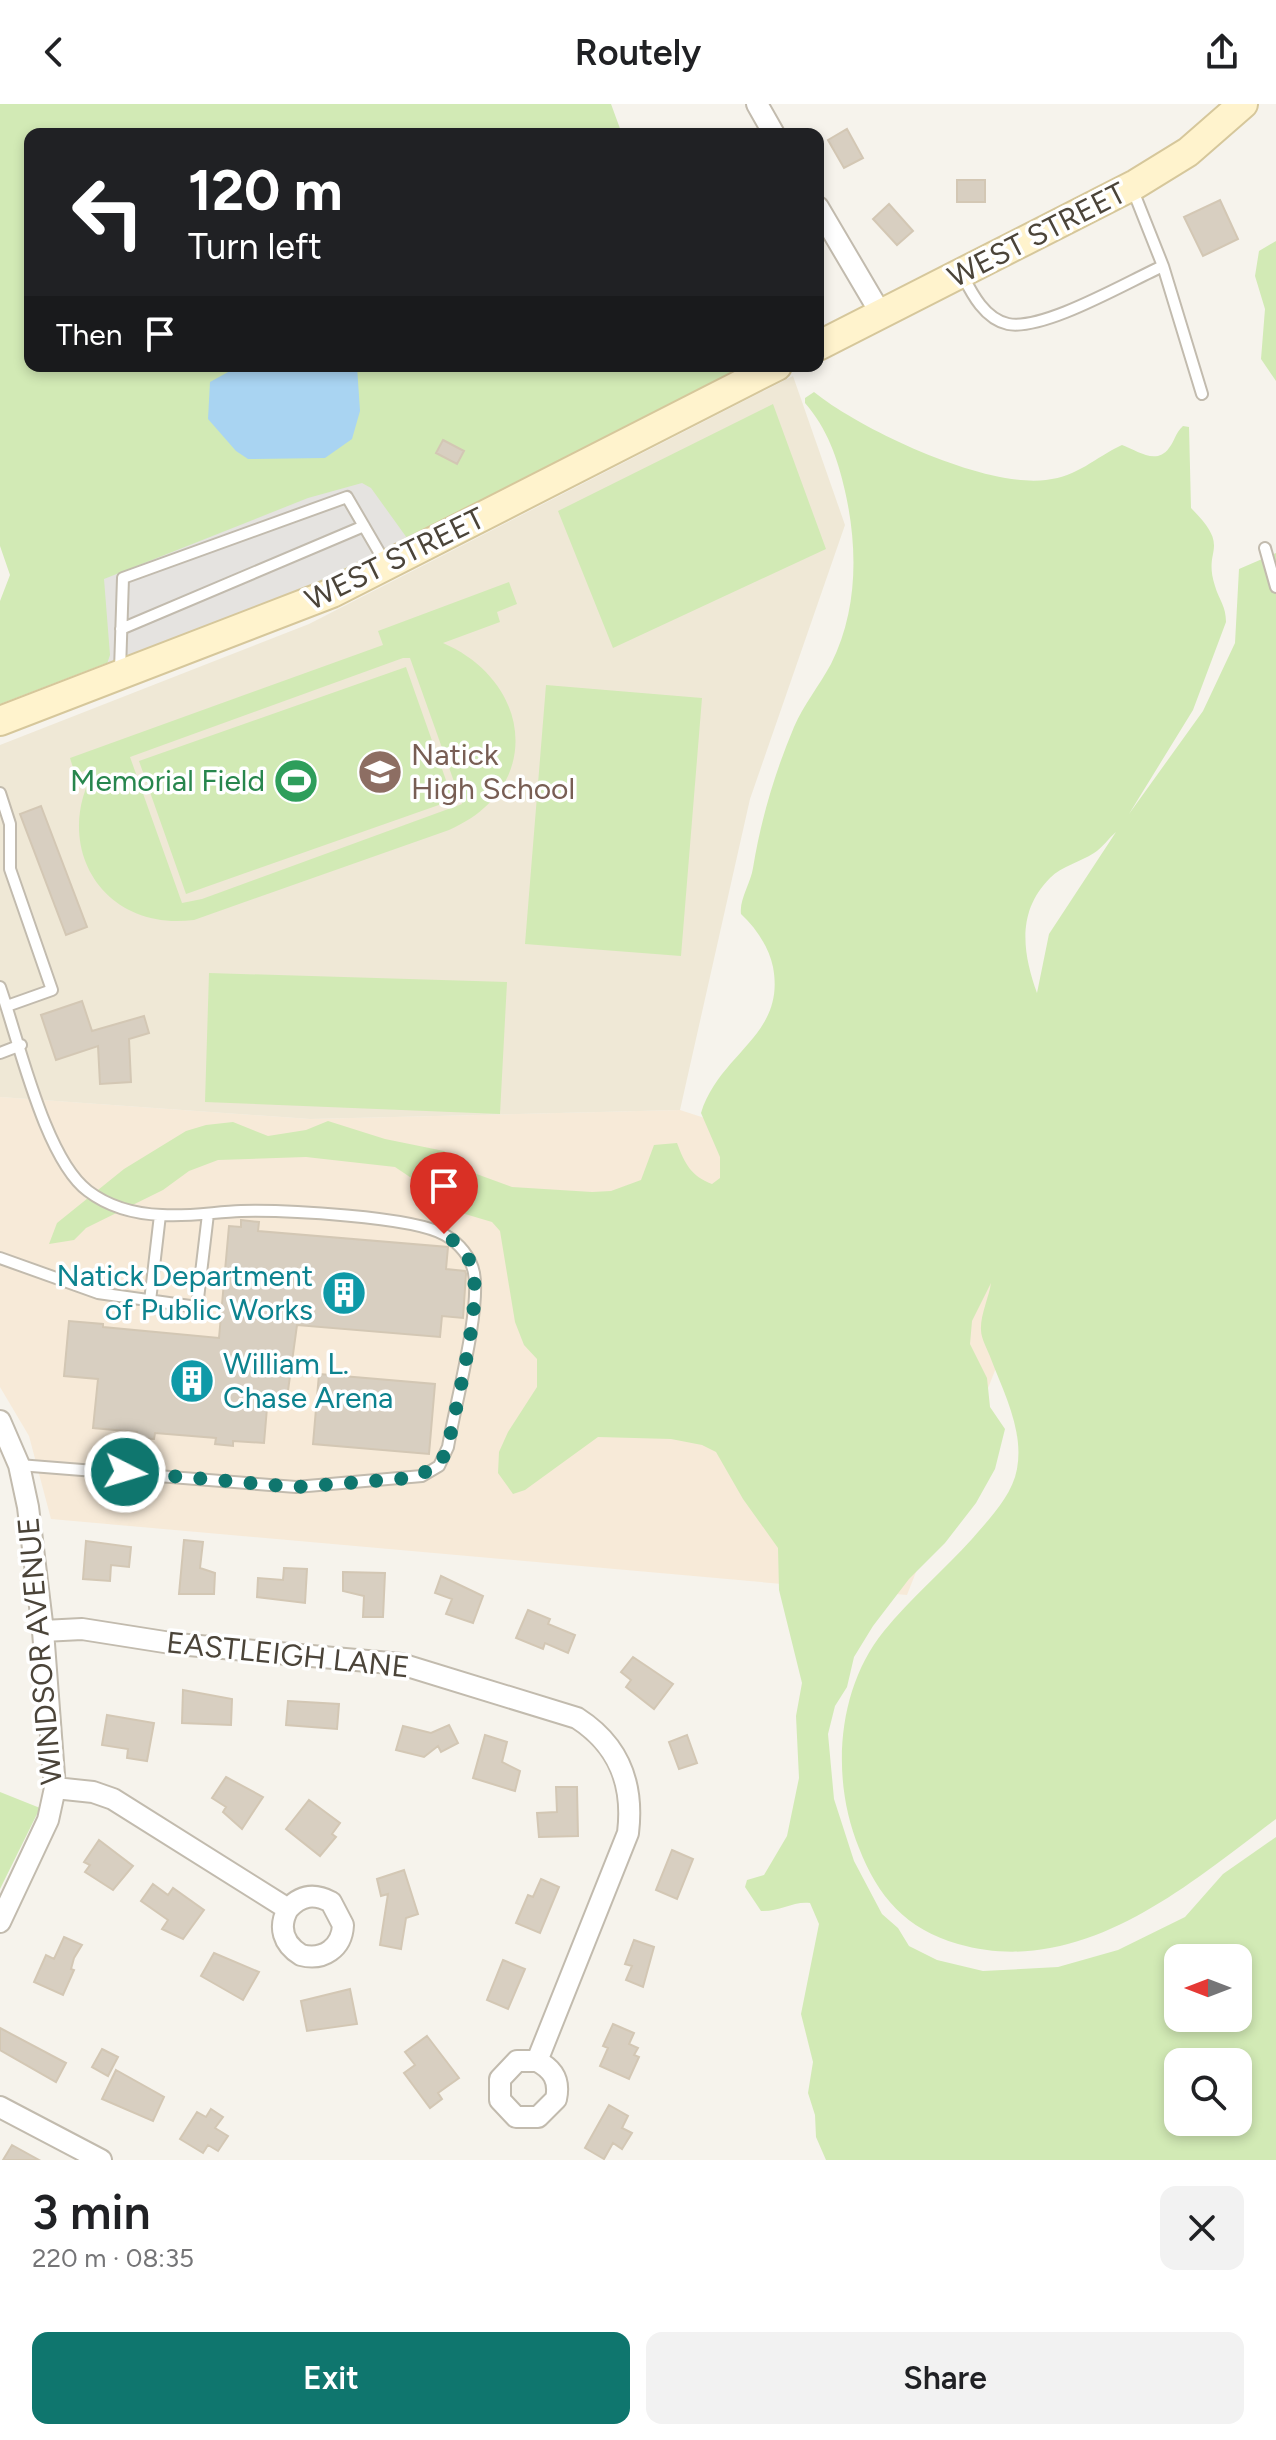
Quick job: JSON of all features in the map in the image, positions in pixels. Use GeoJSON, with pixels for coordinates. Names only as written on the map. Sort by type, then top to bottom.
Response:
{"type":"FeatureCollection","features":[{"type":"Feature","properties":{"kind":"street"},"geometry":{"type":"LineString","coordinates":[[757,104],[771,128]]}},
{"type":"Feature","properties":{"kind":"street","name":"WEST STREET"},"geometry":{"type":"LineString","coordinates":[[824,343],[1131,187],[1188,152],[1243,104]]}},
{"type":"Feature","properties":{"kind":"street"},"geometry":{"type":"LineString","coordinates":[[824,217],[881,314]]}},
{"type":"Feature","properties":{"kind":"street","name":"WEST STREET"},"geometry":{"type":"LineString","coordinates":[[0,721],[298,607],[387,565],[765,372]]}},
{"type":"Feature","properties":{"kind":"street","name":"WINDSOR AVENUE"},"geometry":{"type":"LineString","coordinates":[[0,1421],[19,1465],[30,1517],[43,1631],[55,1788],[48,1820],[0,1922]]}},
{"type":"Feature","properties":{"kind":"street","name":"EASTLEIGH LANE"},"geometry":{"type":"LineString","coordinates":[[43,1631],[82,1629],[202,1647],[401,1664],[577,1718],[597,1732],[616,1754],[625,1777],[631,1807],[628,1833],[537,2061]]}},
{"type":"Feature","properties":{"kind":"street"},"geometry":{"type":"LineString","coordinates":[[55,1788],[93,1792],[113,1799],[288,1909]]}},
{"type":"Feature","properties":{"kind":"street"},"geometry":{"type":"LineString","coordinates":[[0,2107],[101,2160]]}},
{"type":"Feature","properties":{"kind":"lane"},"geometry":{"type":"LineString","coordinates":[[1131,187],[1163,266],[1202,394]]}},
{"type":"Feature","properties":{"kind":"lane"},"geometry":{"type":"LineString","coordinates":[[961,273],[977,303],[1005,324],[1035,324],[1163,266]]}},
{"type":"Feature","properties":{"kind":"lane"},"geometry":{"type":"LineString","coordinates":[[120,676],[123,578],[347,497],[387,565]]}},
{"type":"Feature","properties":{"kind":"lane"},"geometry":{"type":"LineString","coordinates":[[121,629],[364,526]]}},
{"type":"Feature","properties":{"kind":"lane"},"geometry":{"type":"LineString","coordinates":[[1265,548],[1276,587]]}},
{"type":"Feature","properties":{"kind":"lane"},"geometry":{"type":"LineString","coordinates":[[0,793],[10,824],[10,869],[52,990],[7,1006]]}},
{"type":"Feature","properties":{"kind":"lane"},"geometry":{"type":"LineString","coordinates":[[0,987],[46,1128],[66,1168],[100,1199],[130,1210],[160,1215],[256,1211],[393,1221],[428,1228],[456,1242],[465,1253],[474,1274],[473,1308],[448,1447],[439,1466],[411,1478],[296,1487],[19,1465]]}},
{"type":"Feature","properties":{"kind":"lane"},"geometry":{"type":"LineString","coordinates":[[0,1053],[21,1045]]}},
{"type":"Feature","properties":{"kind":"lane"},"geometry":{"type":"LineString","coordinates":[[0,1258],[98,1293],[197,1307],[208,1214]]}},
{"type":"Feature","properties":{"kind":"lane"},"geometry":{"type":"LineString","coordinates":[[150,1301],[160,1215]]}},
{"type":"Feature","properties":{"kind":"shaded area","name":"Natick High School"},"geometry":{"type":"Polygon","coordinates":[[[793,376],[845,525],[750,799],[680,1110],[310,1119],[0,1097],[0,745],[309,624],[793,376]]]}},
{"type":"Feature","properties":{"kind":"shaded area"},"geometry":{"type":"Polygon","coordinates":[[[362,483],[371,488],[407,538],[307,587],[104,673],[110,655],[104,579],[308,498],[362,483]]]}},
{"type":"Feature","properties":{"kind":"shaded area"},"geometry":{"type":"Polygon","coordinates":[[[0,1097],[310,1119],[680,1110],[1050,1230],[907,1595],[51,1519],[29,1436],[0,1387],[0,1097]]]}},
{"type":"Feature","properties":{"kind":"green space"},"geometry":{"type":"Polygon","coordinates":[[[0,104],[611,104],[620,128],[24,128],[24,372],[732,372],[326,579],[0,704],[0,601],[10,575],[0,546],[0,104]]]}},
{"type":"Feature","properties":{"kind":"green space"},"geometry":{"type":"Polygon","coordinates":[[[1276,241],[1276,381],[1261,359],[1265,309],[1255,276],[1259,251],[1276,241]]]}},
{"type":"Feature","properties":{"kind":"green space"},"geometry":{"type":"Polygon","coordinates":[[[814,392],[892,439],[958,466],[1020,480],[1046,480],[1068,475],[1122,445],[1146,455],[1158,456],[1169,448],[1183,426],[1189,427],[1191,508],[1211,532],[1214,541],[1212,573],[1226,622],[1193,710],[1129,814],[1203,711],[1235,643],[1239,569],[1276,553],[1276,1819],[1168,1898],[1088,1938],[1046,1949],[1003,1951],[940,1938],[923,1930],[896,1909],[875,1882],[859,1848],[844,1794],[843,1736],[856,1680],[868,1654],[884,1631],[972,1539],[999,1506],[1017,1469],[1015,1426],[981,1333],[991,1283],[972,1321],[970,1344],[987,1378],[990,1407],[1005,1429],[995,1469],[976,1503],[945,1543],[909,1579],[873,1626],[854,1657],[847,1687],[835,1706],[828,1734],[834,1799],[854,1861],[882,1914],[898,1928],[909,1946],[937,1960],[983,1971],[1058,1967],[1118,1950],[1185,1917],[1223,1874],[1276,1837],[1276,2160],[826,2160],[816,2137],[815,2115],[808,2093],[813,2062],[801,2014],[819,1924],[810,1903],[761,1911],[745,1887],[747,1880],[764,1875],[787,1836],[799,1778],[796,1716],[802,1683],[779,1590],[778,1548],[743,1499],[716,1452],[702,1445],[671,1439],[598,1437],[525,1490],[513,1494],[498,1473],[499,1452],[537,1387],[537,1359],[524,1345],[515,1322],[500,1231],[492,1222],[465,1214],[395,1167],[306,1157],[218,1160],[189,1171],[163,1190],[86,1228],[74,1240],[49,1244],[57,1223],[124,1169],[186,1131],[233,1122],[268,1136],[306,1130],[328,1121],[385,1139],[444,1151],[471,1172],[512,1187],[611,1191],[641,1180],[654,1145],[677,1143],[694,1173],[712,1184],[720,1178],[720,1157],[701,1113],[722,1074],[761,1027],[770,1010],[774,991],[773,967],[768,952],[757,932],[741,914],[742,903],[781,761],[798,719],[831,664],[851,601],[852,534],[845,491],[831,444],[805,403],[805,398],[814,392]],[[1116,832],[1094,853],[1050,878],[1032,905],[1027,919],[1026,948],[1037,993],[1049,934],[1116,832]]]}},
{"type":"Feature","properties":{"kind":"green space"},"geometry":{"type":"Polygon","coordinates":[[[773,404],[826,549],[613,648],[558,511],[773,404]]]}},
{"type":"Feature","properties":{"kind":"green space"},"geometry":{"type":"Polygon","coordinates":[[[509,582],[517,604],[497,612],[500,622],[443,643],[473,661],[495,683],[509,708],[515,736],[513,763],[501,789],[480,812],[449,830],[194,920],[161,920],[133,912],[110,897],[93,877],[83,853],[79,826],[83,796],[96,767],[75,774],[70,758],[383,645],[378,631],[509,582]],[[410,658],[130,757],[182,903],[202,899],[462,804],[410,658]]]}},
{"type":"Feature","properties":{"kind":"green space","name":"Memorial Field"},"geometry":{"type":"Polygon","coordinates":[[[406,667],[453,800],[186,894],[139,761],[406,667]]]}},
{"type":"Feature","properties":{"kind":"green space"},"geometry":{"type":"Polygon","coordinates":[[[546,685],[702,698],[681,956],[525,944],[546,685]]]}},
{"type":"Feature","properties":{"kind":"green space"},"geometry":{"type":"Polygon","coordinates":[[[209,973],[507,982],[500,1114],[205,1102],[209,973]]]}},
{"type":"Feature","properties":{"kind":"green space"},"geometry":{"type":"Polygon","coordinates":[[[0,1792],[40,1808],[0,1889],[0,1792]]]}},
{"type":"Feature","properties":{"kind":"water"},"geometry":{"type":"Polygon","coordinates":[[[228,372],[357,372],[360,411],[352,439],[325,458],[248,459],[236,451],[208,419],[210,382],[228,372]]]}},
{"type":"Feature","properties":{"kind":"building"},"geometry":{"type":"Polygon","coordinates":[[[847,129],[863,158],[844,168],[828,140],[847,129]]]}},
{"type":"Feature","properties":{"kind":"building"},"geometry":{"type":"Polygon","coordinates":[[[957,180],[985,180],[985,202],[957,202],[957,180]]]}},
{"type":"Feature","properties":{"kind":"building"},"geometry":{"type":"Polygon","coordinates":[[[1220,200],[1238,239],[1203,256],[1184,217],[1220,200]]]}},
{"type":"Feature","properties":{"kind":"building"},"geometry":{"type":"Polygon","coordinates":[[[889,204],[913,231],[897,245],[873,219],[889,204]]]}},
{"type":"Feature","properties":{"kind":"building"},"geometry":{"type":"Polygon","coordinates":[[[443,440],[464,451],[457,464],[436,453],[443,440]]]}},
{"type":"Feature","properties":{"kind":"building"},"geometry":{"type":"Polygon","coordinates":[[[41,806],[87,927],[66,935],[20,814],[41,806]]]}},
{"type":"Feature","properties":{"kind":"building"},"geometry":{"type":"Polygon","coordinates":[[[82,1001],[92,1031],[144,1016],[149,1033],[129,1039],[131,1082],[100,1084],[98,1046],[56,1060],[41,1015],[82,1001]]]}},
{"type":"Feature","properties":{"kind":"building"},"geometry":{"type":"Polygon","coordinates":[[[241,1220],[259,1222],[258,1231],[448,1247],[446,1269],[465,1271],[466,1274],[463,1318],[442,1316],[440,1337],[297,1325],[287,1398],[268,1396],[264,1443],[233,1441],[233,1446],[215,1444],[216,1438],[155,1433],[154,1439],[136,1438],[137,1432],[93,1428],[98,1379],[64,1376],[69,1321],[219,1338],[229,1226],[241,1227],[241,1220]]]}},
{"type":"Feature","properties":{"kind":"building"},"geometry":{"type":"Polygon","coordinates":[[[319,1374],[435,1384],[429,1454],[313,1444],[319,1374]]]}},
{"type":"Feature","properties":{"kind":"building"},"geometry":{"type":"Polygon","coordinates":[[[184,1540],[203,1542],[200,1568],[215,1573],[214,1594],[179,1594],[184,1540]]]}},
{"type":"Feature","properties":{"kind":"building"},"geometry":{"type":"Polygon","coordinates":[[[86,1541],[131,1547],[129,1567],[111,1565],[110,1581],[83,1579],[86,1541]]]}},
{"type":"Feature","properties":{"kind":"building"},"geometry":{"type":"Polygon","coordinates":[[[284,1568],[307,1569],[305,1603],[257,1597],[258,1578],[283,1580],[284,1568]]]}},
{"type":"Feature","properties":{"kind":"building"},"geometry":{"type":"Polygon","coordinates":[[[343,1572],[385,1573],[383,1617],[363,1617],[364,1596],[343,1591],[343,1572]]]}},
{"type":"Feature","properties":{"kind":"building"},"geometry":{"type":"Polygon","coordinates":[[[441,1576],[483,1596],[473,1623],[446,1614],[452,1599],[435,1593],[441,1576]]]}},
{"type":"Feature","properties":{"kind":"building"},"geometry":{"type":"Polygon","coordinates":[[[528,1610],[550,1619],[548,1624],[575,1635],[568,1653],[545,1643],[543,1649],[516,1638],[528,1610]]]}},
{"type":"Feature","properties":{"kind":"building"},"geometry":{"type":"Polygon","coordinates":[[[633,1657],[673,1684],[654,1709],[626,1687],[631,1680],[621,1672],[633,1657]]]}},
{"type":"Feature","properties":{"kind":"building"},"geometry":{"type":"Polygon","coordinates":[[[183,1690],[232,1699],[231,1725],[182,1723],[183,1690]]]}},
{"type":"Feature","properties":{"kind":"building"},"geometry":{"type":"Polygon","coordinates":[[[288,1701],[339,1704],[337,1729],[286,1725],[288,1701]]]}},
{"type":"Feature","properties":{"kind":"building"},"geometry":{"type":"Polygon","coordinates":[[[107,1715],[154,1723],[147,1761],[127,1758],[128,1749],[102,1745],[107,1715]]]}},
{"type":"Feature","properties":{"kind":"building"},"geometry":{"type":"Polygon","coordinates":[[[449,1725],[458,1743],[441,1752],[438,1746],[424,1757],[396,1750],[403,1726],[431,1733],[449,1725]]]}},
{"type":"Feature","properties":{"kind":"building"},"geometry":{"type":"Polygon","coordinates":[[[485,1735],[507,1742],[502,1762],[520,1771],[515,1791],[473,1778],[485,1735]]]}},
{"type":"Feature","properties":{"kind":"building"},"geometry":{"type":"Polygon","coordinates":[[[687,1735],[697,1763],[679,1769],[669,1742],[687,1735]]]}},
{"type":"Feature","properties":{"kind":"building"},"geometry":{"type":"Polygon","coordinates":[[[226,1777],[263,1797],[242,1829],[223,1812],[226,1807],[212,1798],[226,1777]]]}},
{"type":"Feature","properties":{"kind":"building"},"geometry":{"type":"Polygon","coordinates":[[[556,1787],[577,1787],[578,1836],[539,1837],[537,1813],[557,1812],[556,1787]]]}},
{"type":"Feature","properties":{"kind":"building"},"geometry":{"type":"Polygon","coordinates":[[[309,1800],[340,1823],[332,1834],[336,1837],[320,1856],[286,1829],[309,1800]]]}},
{"type":"Feature","properties":{"kind":"building"},"geometry":{"type":"Polygon","coordinates":[[[99,1840],[133,1866],[113,1890],[85,1872],[90,1865],[84,1862],[99,1840]]]}},
{"type":"Feature","properties":{"kind":"building"},"geometry":{"type":"Polygon","coordinates":[[[672,1850],[693,1859],[677,1899],[656,1890],[672,1850]]]}},
{"type":"Feature","properties":{"kind":"building"},"geometry":{"type":"Polygon","coordinates":[[[404,1870],[418,1914],[406,1918],[401,1949],[380,1945],[388,1894],[381,1896],[377,1879],[404,1870]]]}},
{"type":"Feature","properties":{"kind":"building"},"geometry":{"type":"Polygon","coordinates":[[[541,1879],[559,1887],[540,1933],[516,1923],[528,1895],[533,1897],[541,1879]]]}},
{"type":"Feature","properties":{"kind":"building"},"geometry":{"type":"Polygon","coordinates":[[[153,1884],[168,1895],[173,1888],[204,1910],[183,1939],[162,1929],[168,1920],[141,1901],[153,1884]]]}},
{"type":"Feature","properties":{"kind":"building"},"geometry":{"type":"Polygon","coordinates":[[[64,1937],[82,1945],[74,1958],[71,1969],[74,1970],[63,1995],[34,1982],[46,1955],[54,1959],[64,1937]]]}},
{"type":"Feature","properties":{"kind":"building"},"geometry":{"type":"Polygon","coordinates":[[[634,1940],[654,1947],[643,1987],[626,1980],[632,1966],[625,1964],[634,1940]]]}},
{"type":"Feature","properties":{"kind":"building"},"geometry":{"type":"Polygon","coordinates":[[[214,1953],[259,1972],[243,2000],[201,1976],[214,1953]]]}},
{"type":"Feature","properties":{"kind":"building"},"geometry":{"type":"Polygon","coordinates":[[[503,1960],[525,1969],[508,2009],[487,2000],[503,1960]]]}},
{"type":"Feature","properties":{"kind":"building"},"geometry":{"type":"Polygon","coordinates":[[[350,1989],[357,2024],[307,2031],[301,2001],[350,1989]]]}},
{"type":"Feature","properties":{"kind":"building"},"geometry":{"type":"Polygon","coordinates":[[[613,2024],[634,2033],[629,2044],[638,2048],[634,2055],[639,2057],[629,2079],[600,2066],[608,2048],[603,2046],[613,2024]]]}},
{"type":"Feature","properties":{"kind":"building"},"geometry":{"type":"Polygon","coordinates":[[[0,2028],[66,2063],[56,2082],[0,2050],[0,2028]]]}},
{"type":"Feature","properties":{"kind":"building"},"geometry":{"type":"Polygon","coordinates":[[[427,2036],[459,2078],[438,2093],[442,2099],[430,2108],[404,2073],[415,2065],[405,2052],[427,2036]]]}},
{"type":"Feature","properties":{"kind":"building"},"geometry":{"type":"Polygon","coordinates":[[[102,2049],[118,2057],[108,2076],[92,2067],[102,2049]]]}},
{"type":"Feature","properties":{"kind":"building"},"geometry":{"type":"Polygon","coordinates":[[[116,2070],[164,2097],[153,2121],[102,2099],[116,2070]]]}},
{"type":"Feature","properties":{"kind":"building"},"geometry":{"type":"Polygon","coordinates":[[[609,2105],[628,2116],[622,2128],[632,2133],[622,2149],[613,2143],[604,2159],[585,2148],[609,2105]]]}},
{"type":"Feature","properties":{"kind":"building"},"geometry":{"type":"Polygon","coordinates":[[[211,2109],[223,2117],[215,2128],[228,2136],[218,2151],[208,2145],[203,2153],[180,2139],[197,2112],[206,2117],[211,2109]]]}},
{"type":"Feature","properties":{"kind":"building"},"geometry":{"type":"Polygon","coordinates":[[[12,2145],[39,2160],[3,2160],[12,2145]]]}},
{"type":"Feature","properties":{"kind":"place","name":"Natick High School"},"geometry":{"type":"Point","coordinates":[380,772]}},
{"type":"Feature","properties":{"kind":"place","name":"Memorial Field"},"geometry":{"type":"Point","coordinates":[296,781]}},
{"type":"Feature","properties":{"kind":"place","name":"Natick Department of Public Works"},"geometry":{"type":"Point","coordinates":[344,1293]}},
{"type":"Feature","properties":{"kind":"place","name":"William L. Chase Arena"},"geometry":{"type":"Point","coordinates":[192,1381]}},
{"type":"Feature","properties":{"kind":"route"},"geometry":{"type":"LineString","coordinates":[[125,1472],[296,1487],[411,1478],[422,1476],[439,1466],[448,1447],[474,1291],[471,1263],[456,1242],[444,1234]]}}]}
